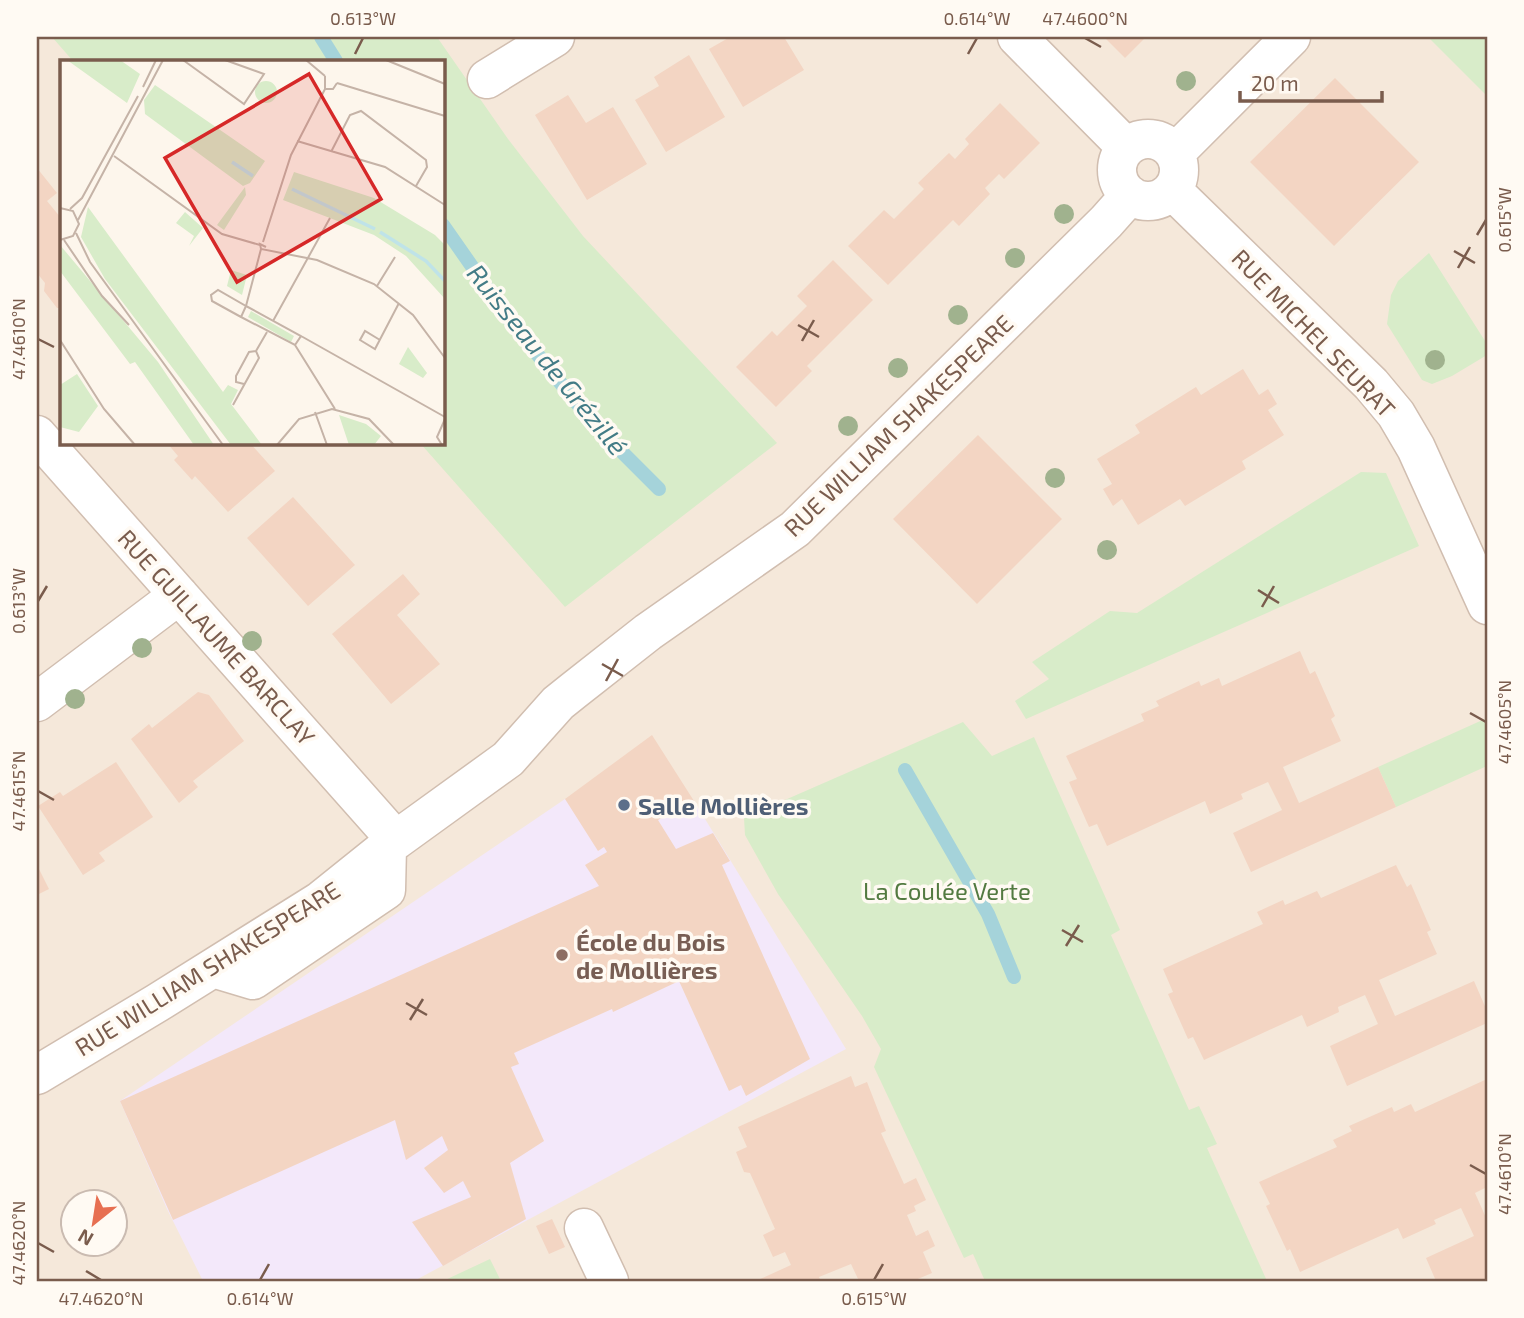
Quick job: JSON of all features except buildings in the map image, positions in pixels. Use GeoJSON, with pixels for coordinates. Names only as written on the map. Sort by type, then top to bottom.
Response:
{"type":"FeatureCollection","features":[{"type":"Feature","properties":{"kind":"street"},"geometry":{"type":"LineString","coordinates":[[488,79],[555,37]]}},
{"type":"Feature","properties":{"kind":"street"},"geometry":{"type":"LineString","coordinates":[[1017,37],[1126,147]]}},
{"type":"Feature","properties":{"kind":"street"},"geometry":{"type":"LineString","coordinates":[[1175,153],[1291,37]]}},
{"type":"Feature","properties":{"kind":"street"},"geometry":{"type":"LineString","coordinates":[[1147,138],[1168,145],[1175,153],[1179,177],[1172,190],[1164,197],[1141,201],[1130,195],[1119,181],[1117,163],[1126,147],[1136,141],[1147,138]]}},
{"type":"Feature","properties":{"kind":"street","name":"RUE MICHEL SEURAT"},"geometry":{"type":"LineString","coordinates":[[1172,190],[1371,384],[1396,414],[1416,447],[1487,605]]}},
{"type":"Feature","properties":{"kind":"street","name":"RUE WILLIAM SHAKESPEARE"},"geometry":{"type":"LineString","coordinates":[[37,1075],[320,901],[508,759],[558,703],[648,632],[795,529],[1106,222],[1130,195]]}},
{"type":"Feature","properties":{"kind":"street","name":"RUE GUILLAUME BARCLAY"},"geometry":{"type":"LineString","coordinates":[[37,435],[392,844]]}},
{"type":"Feature","properties":{"kind":"street"},"geometry":{"type":"LineString","coordinates":[[37,702],[179,596]]}},
{"type":"Feature","properties":{"kind":"street"},"geometry":{"type":"LineString","coordinates":[[584,1228],[609,1281]]}},
{"type":"Feature","properties":{"kind":"shaded area"},"geometry":{"type":"Polygon","coordinates":[[[37,37],[1487,37],[1487,1281],[37,1281],[37,37]]]}},
{"type":"Feature","properties":{"kind":"shaded area","name":"École du Bois de Mollières"},"geometry":{"type":"Polygon","coordinates":[[[565,799],[694,801],[846,1049],[414,1281],[203,1281],[167,1209],[120,1101],[565,799]]]}},
{"type":"Feature","properties":{"kind":"green space"},"geometry":{"type":"Polygon","coordinates":[[[52,37],[437,37],[508,139],[583,236],[777,443],[565,607],[421,444],[444,444],[444,60],[72,60],[52,37]]]}},
{"type":"Feature","properties":{"kind":"green space"},"geometry":{"type":"Polygon","coordinates":[[[1428,37],[1487,37],[1487,96],[1428,37]]]}},
{"type":"Feature","properties":{"kind":"green space"},"geometry":{"type":"Polygon","coordinates":[[[1429,253],[1487,344],[1487,355],[1452,376],[1432,384],[1422,380],[1387,324],[1391,295],[1398,281],[1429,253]]]}},
{"type":"Feature","properties":{"kind":"green space"},"geometry":{"type":"Polygon","coordinates":[[[1361,472],[1386,473],[1419,546],[1026,719],[1015,701],[1049,679],[1032,662],[1110,611],[1137,613],[1361,472]]]}},
{"type":"Feature","properties":{"kind":"green space"},"geometry":{"type":"Polygon","coordinates":[[[1487,718],[1487,766],[1396,807],[1378,767],[1487,718]]]}},
{"type":"Feature","properties":{"kind":"green space","name":"La Coulée Verte"},"geometry":{"type":"Polygon","coordinates":[[[963,722],[992,756],[1034,737],[1120,930],[1111,935],[1189,1110],[1199,1106],[1217,1144],[1207,1148],[1267,1281],[985,1281],[973,1254],[964,1258],[874,1067],[881,1049],[862,1016],[778,894],[745,835],[744,818],[963,722]]]}},
{"type":"Feature","properties":{"kind":"green space"},"geometry":{"type":"Polygon","coordinates":[[[490,1259],[501,1281],[443,1281],[490,1259]]]}},
{"type":"Feature","properties":{"kind":"waterway","name":"Ruisseau de Grézillé"},"geometry":{"type":"LineString","coordinates":[[321,37],[335,60]]}},
{"type":"Feature","properties":{"kind":"waterway","name":"Ruisseau de Grézillé"},"geometry":{"type":"LineString","coordinates":[[444,226],[508,318],[593,423],[659,489]]}},
{"type":"Feature","properties":{"kind":"waterway","name":"Ruisseau de Grézillé"},"geometry":{"type":"LineString","coordinates":[[905,770],[988,914],[1014,977]]}},
{"type":"Feature","properties":{"kind":"place","name":"Salle Mollières"},"geometry":{"type":"Point","coordinates":[624,805]}},
{"type":"Feature","properties":{"kind":"place","name":"École du Bois de Mollières"},"geometry":{"type":"Point","coordinates":[562,955]}}]}
